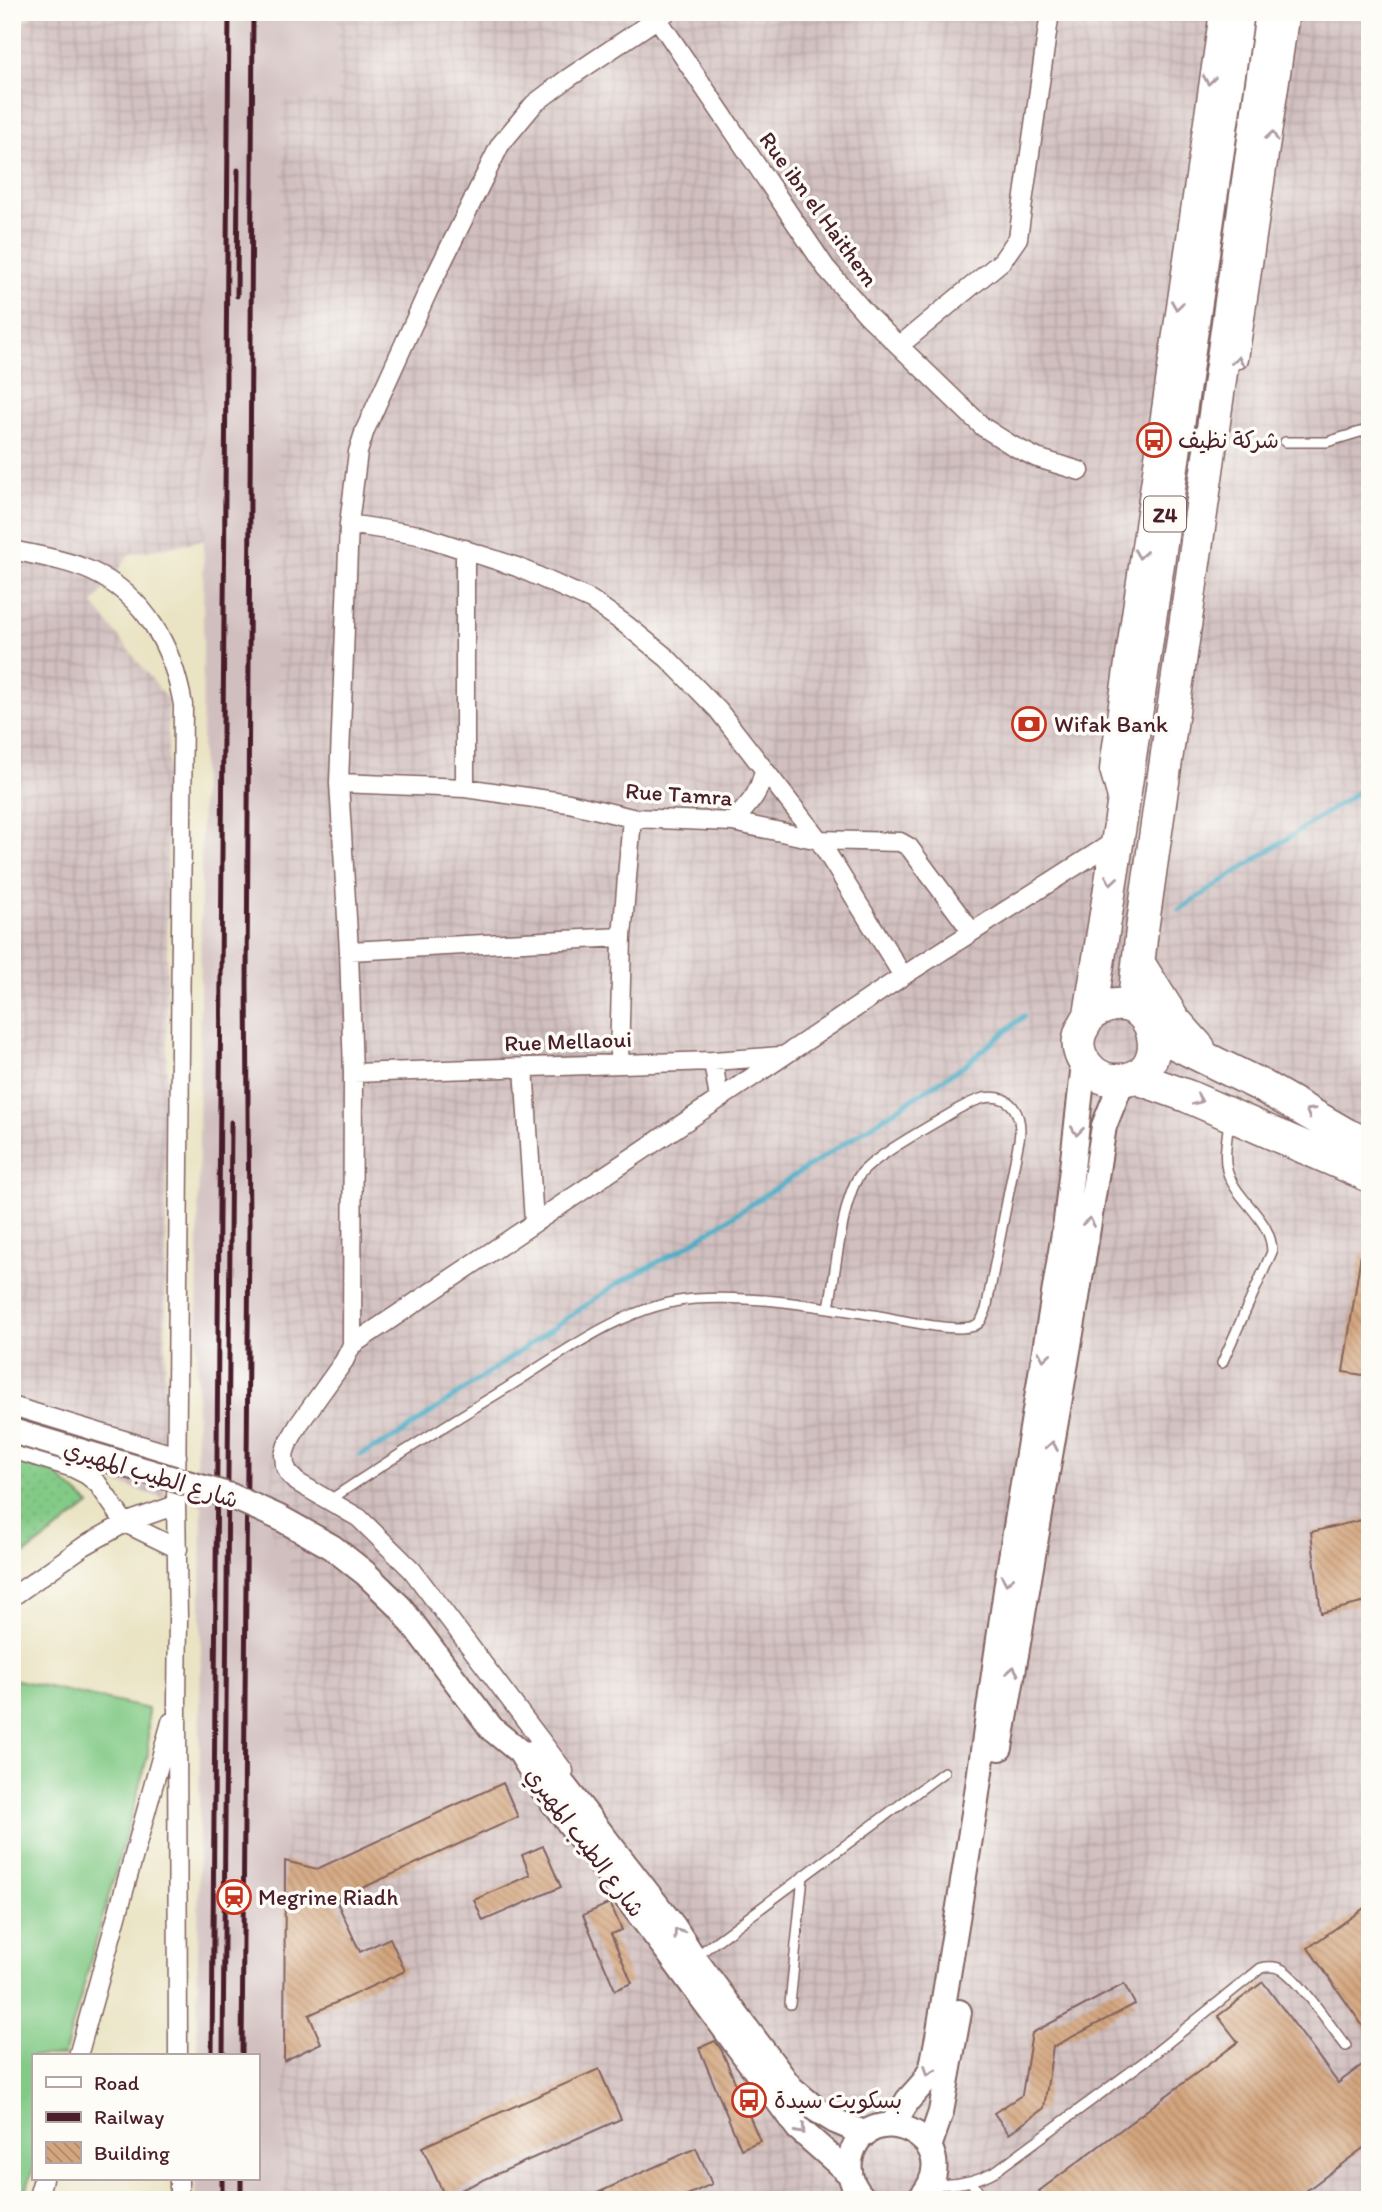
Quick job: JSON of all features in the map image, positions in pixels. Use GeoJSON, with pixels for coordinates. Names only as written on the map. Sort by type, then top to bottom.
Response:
{"type":"FeatureCollection","features":[{"type":"Feature","properties":{"kind":"highway","name":"Z4"},"geometry":{"type":"LineString","coordinates":[[1090,1015],[1238,12]]}},
{"type":"Feature","properties":{"kind":"highway","name":"Z4"},"geometry":{"type":"LineString","coordinates":[[1133,1008],[1272,12]]}},
{"type":"Feature","properties":{"kind":"highway"},"geometry":{"type":"LineString","coordinates":[[1139,964],[1174,1020],[1212,1061]]}},
{"type":"Feature","properties":{"kind":"highway"},"geometry":{"type":"LineString","coordinates":[[1128,1079],[1144,1069],[1152,1058],[1154,1033],[1142,1014],[1133,1008],[1118,1004],[1103,1007],[1090,1015],[1079,1035],[1079,1049],[1084,1063],[1094,1074],[1107,1080],[1128,1079],[1188,1096],[1370,1176]]}},
{"type":"Feature","properties":{"kind":"highway"},"geometry":{"type":"LineString","coordinates":[[1154,1033],[1262,1086],[1347,1135],[1370,1145]]}},
{"type":"Feature","properties":{"kind":"street"},"geometry":{"type":"LineString","coordinates":[[900,346],[1002,261],[1018,238],[1050,12]]}},
{"type":"Feature","properties":{"kind":"street"},"geometry":{"type":"LineString","coordinates":[[573,1798],[569,1781],[557,1760],[412,1570],[359,1518],[297,1482],[289,1474],[284,1455],[292,1435],[332,1379],[352,1345],[972,932],[1120,826],[1110,759],[1219,12]]}},
{"type":"Feature","properties":{"kind":"street"},"geometry":{"type":"LineString","coordinates":[[1142,930],[1152,925],[1158,904],[1290,12]]}},
{"type":"Feature","properties":{"kind":"street"},"geometry":{"type":"LineString","coordinates":[[352,1345],[353,1073],[339,783],[349,524],[358,452],[365,430],[429,289],[500,145],[534,104],[659,14]]}},
{"type":"Feature","properties":{"kind":"street","name":"Rue ibn el Haithem"},"geometry":{"type":"LineString","coordinates":[[659,14],[754,163],[826,268],[868,316],[983,427],[1037,458],[1080,471]]}},
{"type":"Feature","properties":{"kind":"street"},"geometry":{"type":"LineString","coordinates":[[349,524],[418,535],[465,549],[591,600],[625,624],[667,659],[718,710],[819,840],[903,976]]}},
{"type":"Feature","properties":{"kind":"street"},"geometry":{"type":"LineString","coordinates":[[464,788],[465,549]]}},
{"type":"Feature","properties":{"kind":"street"},"geometry":{"type":"LineString","coordinates":[[12,550],[67,562],[91,571],[112,582],[133,598],[146,612],[174,665],[184,725],[176,1505],[178,2054]]}},
{"type":"Feature","properties":{"kind":"street"},"geometry":{"type":"LineString","coordinates":[[733,822],[760,788],[764,770]]}},
{"type":"Feature","properties":{"kind":"street","name":"Rue Tamra"},"geometry":{"type":"LineString","coordinates":[[339,783],[464,788],[569,803],[632,818],[733,822],[819,840],[900,842],[909,847],[972,932]]}},
{"type":"Feature","properties":{"kind":"street"},"geometry":{"type":"LineString","coordinates":[[619,1064],[622,937],[632,818]]}},
{"type":"Feature","properties":{"kind":"street"},"geometry":{"type":"LineString","coordinates":[[349,951],[622,937]]}},
{"type":"Feature","properties":{"kind":"street","name":"Rue Mellaoui"},"geometry":{"type":"LineString","coordinates":[[353,1073],[713,1061],[784,1055]]}},
{"type":"Feature","properties":{"kind":"street"},"geometry":{"type":"LineString","coordinates":[[713,1061],[719,1099]]}},
{"type":"Feature","properties":{"kind":"street"},"geometry":{"type":"LineString","coordinates":[[892,2125],[908,2100],[925,2081],[932,2067],[939,2031],[1010,1563],[1066,1221],[1084,1063]]}},
{"type":"Feature","properties":{"kind":"street"},"geometry":{"type":"LineString","coordinates":[[524,1067],[534,1222]]}},
{"type":"Feature","properties":{"kind":"street"},"geometry":{"type":"LineString","coordinates":[[929,2147],[939,2120],[951,2064],[1002,1735],[1103,1135],[1111,1107],[1128,1079]]}},
{"type":"Feature","properties":{"kind":"street"},"geometry":{"type":"LineString","coordinates":[[12,1406],[177,1456]]}},
{"type":"Feature","properties":{"kind":"street","name":"شارع الطيب المهيري"},"geometry":{"type":"LineString","coordinates":[[12,1431],[231,1496],[280,1518],[332,1547],[365,1573],[400,1607],[492,1729],[520,1752],[542,1788],[798,2128],[850,2174]]}},
{"type":"Feature","properties":{"kind":"street"},"geometry":{"type":"LineString","coordinates":[[12,1449],[73,1468],[92,1478],[125,1523],[178,1549]]}},
{"type":"Feature","properties":{"kind":"street"},"geometry":{"type":"LineString","coordinates":[[12,1597],[84,1546],[125,1523],[176,1505]]}},
{"type":"Feature","properties":{"kind":"street"},"geometry":{"type":"LineString","coordinates":[[79,2054],[177,1702]]}},
{"type":"Feature","properties":{"kind":"street","name":"شارع الطيب المهيري"},"geometry":{"type":"LineString","coordinates":[[520,1752],[537,1755],[573,1798],[674,1927],[694,1958],[792,2088],[817,2110],[866,2134]]}},
{"type":"Feature","properties":{"kind":"street"},"geometry":{"type":"LineString","coordinates":[[865,2200],[853,2185],[850,2174],[853,2152],[866,2134],[878,2127],[892,2125],[913,2131],[929,2147],[934,2165],[926,2194]]}},
{"type":"Feature","properties":{"kind":"street"},"geometry":{"type":"LineString","coordinates":[[37,2200],[43,2180]]}},
{"type":"Feature","properties":{"kind":"street"},"geometry":{"type":"LineString","coordinates":[[178,2180],[179,2200]]}},
{"type":"Feature","properties":{"kind":"lane"},"geometry":{"type":"LineString","coordinates":[[1285,442],[1327,442],[1370,429]]}},
{"type":"Feature","properties":{"kind":"lane"},"geometry":{"type":"LineString","coordinates":[[330,1500],[384,1463],[579,1344],[659,1305],[695,1299],[748,1300],[829,1308],[948,1327],[971,1327],[980,1323],[986,1310],[1020,1140],[1021,1121],[1012,1105],[995,1098],[974,1101],[865,1169],[854,1184],[848,1203],[829,1308]]}},
{"type":"Feature","properties":{"kind":"lane"},"geometry":{"type":"LineString","coordinates":[[1222,1363],[1272,1252],[1268,1230],[1227,1171],[1230,1114]]}},
{"type":"Feature","properties":{"kind":"lane"},"geometry":{"type":"LineString","coordinates":[[694,1958],[944,1772]]}},
{"type":"Feature","properties":{"kind":"lane"},"geometry":{"type":"LineString","coordinates":[[790,2004],[803,1876]]}},
{"type":"Feature","properties":{"kind":"lane"},"geometry":{"type":"LineString","coordinates":[[926,2194],[947,2185],[971,2182],[997,2170],[1144,2061],[1261,1968],[1274,1967],[1284,1970],[1346,2046]]}},
{"type":"Feature","properties":{"kind":"lane"},"geometry":{"type":"LineString","coordinates":[[971,2182],[985,2200]]}},
{"type":"Feature","properties":{"kind":"shaded area"},"geometry":{"type":"Polygon","coordinates":[[[36,12],[208,12],[205,540],[130,554],[93,604],[168,700],[165,1499],[12,1448],[12,33],[36,12]]]}},
{"type":"Feature","properties":{"kind":"shaded area"},"geometry":{"type":"Polygon","coordinates":[[[208,12],[337,12],[338,101],[282,101],[275,770],[272,1469],[269,1522],[273,1543],[289,1544],[283,2200],[196,2200],[196,2180],[259,2180],[259,2054],[197,2054],[202,1505],[196,1504],[208,12]]]}},
{"type":"Feature","properties":{"kind":"shaded area"},"geometry":{"type":"Polygon","coordinates":[[[337,12],[1370,12],[1370,2200],[283,2200],[289,1544],[273,1544],[269,1522],[272,1469],[275,770],[282,101],[338,101],[337,12]]]}},
{"type":"Feature","properties":{"kind":"green space"},"geometry":{"type":"Polygon","coordinates":[[[12,1461],[52,1471],[90,1505],[12,1564],[12,1461]]]}},
{"type":"Feature","properties":{"kind":"green space"},"geometry":{"type":"Polygon","coordinates":[[[12,1679],[148,1709],[148,1755],[65,2054],[32,2054],[32,2171],[24,2200],[12,2200],[12,1679]]]}},
{"type":"Feature","properties":{"kind":"building"},"geometry":{"type":"Polygon","coordinates":[[[1361,1254],[1370,1254],[1370,1376],[1343,1372],[1361,1254]]]}},
{"type":"Feature","properties":{"kind":"building"},"geometry":{"type":"Polygon","coordinates":[[[1370,1518],[1370,1601],[1321,1613],[1311,1532],[1370,1518]]]}},
{"type":"Feature","properties":{"kind":"building"},"geometry":{"type":"Polygon","coordinates":[[[503,1783],[518,1817],[336,1900],[360,1952],[390,1938],[405,1971],[309,2015],[321,2043],[284,2061],[285,1861],[317,1869],[503,1783]]]}},
{"type":"Feature","properties":{"kind":"building"},"geometry":{"type":"Polygon","coordinates":[[[543,1846],[561,1887],[483,1921],[474,1900],[530,1875],[522,1855],[543,1846]]]}},
{"type":"Feature","properties":{"kind":"building"},"geometry":{"type":"Polygon","coordinates":[[[610,1903],[622,1930],[611,1934],[632,1983],[615,1990],[583,1915],[610,1903]]]}},
{"type":"Feature","properties":{"kind":"building"},"geometry":{"type":"Polygon","coordinates":[[[1370,1904],[1370,2036],[1308,1948],[1370,1904]]]}},
{"type":"Feature","properties":{"kind":"building"},"geometry":{"type":"Polygon","coordinates":[[[1263,1982],[1338,2083],[1370,2059],[1370,2143],[1294,2200],[1045,2200],[1039,2191],[1238,2042],[1218,2016],[1263,1982]]]}},
{"type":"Feature","properties":{"kind":"building"},"geometry":{"type":"Polygon","coordinates":[[[1124,1984],[1135,2004],[1053,2047],[1044,2108],[1009,2134],[994,2113],[1022,2095],[1032,2033],[1124,1984]]]}},
{"type":"Feature","properties":{"kind":"building"},"geometry":{"type":"Polygon","coordinates":[[[715,2041],[722,2051],[760,2141],[741,2149],[699,2048],[715,2041]]]}},
{"type":"Feature","properties":{"kind":"building"},"geometry":{"type":"Polygon","coordinates":[[[599,2069],[621,2119],[445,2197],[422,2147],[599,2069]]]}},
{"type":"Feature","properties":{"kind":"building"},"geometry":{"type":"Polygon","coordinates":[[[696,2148],[712,2184],[676,2200],[582,2200],[696,2148]]]}},
{"type":"Feature","properties":{"kind":"waterway"},"geometry":{"type":"LineString","coordinates":[[1179,910],[1370,784]]}},
{"type":"Feature","properties":{"kind":"waterway"},"geometry":{"type":"LineString","coordinates":[[360,1455],[396,1437],[615,1285],[682,1249],[966,1064],[1024,1016]]}},
{"type":"Feature","properties":{"kind":"railway"},"geometry":{"type":"LineString","coordinates":[[212,2054],[229,12]]}},
{"type":"Feature","properties":{"kind":"railway"},"geometry":{"type":"LineString","coordinates":[[242,2054],[249,1228],[247,984],[253,12]]}},
{"type":"Feature","properties":{"kind":"railway"},"geometry":{"type":"LineString","coordinates":[[237,296],[238,170]]}},
{"type":"Feature","properties":{"kind":"railway"},"geometry":{"type":"LineString","coordinates":[[223,2054],[231,1122]]}},
{"type":"Feature","properties":{"kind":"railway"},"geometry":{"type":"LineString","coordinates":[[222,2180],[222,2200]]}},
{"type":"Feature","properties":{"kind":"railway"},"geometry":{"type":"LineString","coordinates":[[241,2180],[241,2200]]}},
{"type":"Feature","properties":{"kind":"place","name":"شركة نظيف"},"geometry":{"type":"Point","coordinates":[1154,440]}},
{"type":"Feature","properties":{"kind":"place","name":"Wifak Bank"},"geometry":{"type":"Point","coordinates":[1029,724]}},
{"type":"Feature","properties":{"kind":"place","name":"Megrine Riadh"},"geometry":{"type":"Point","coordinates":[234,1897]}},
{"type":"Feature","properties":{"kind":"place","name":"بسكويت سيدة"},"geometry":{"type":"Point","coordinates":[749,2100]}}]}
